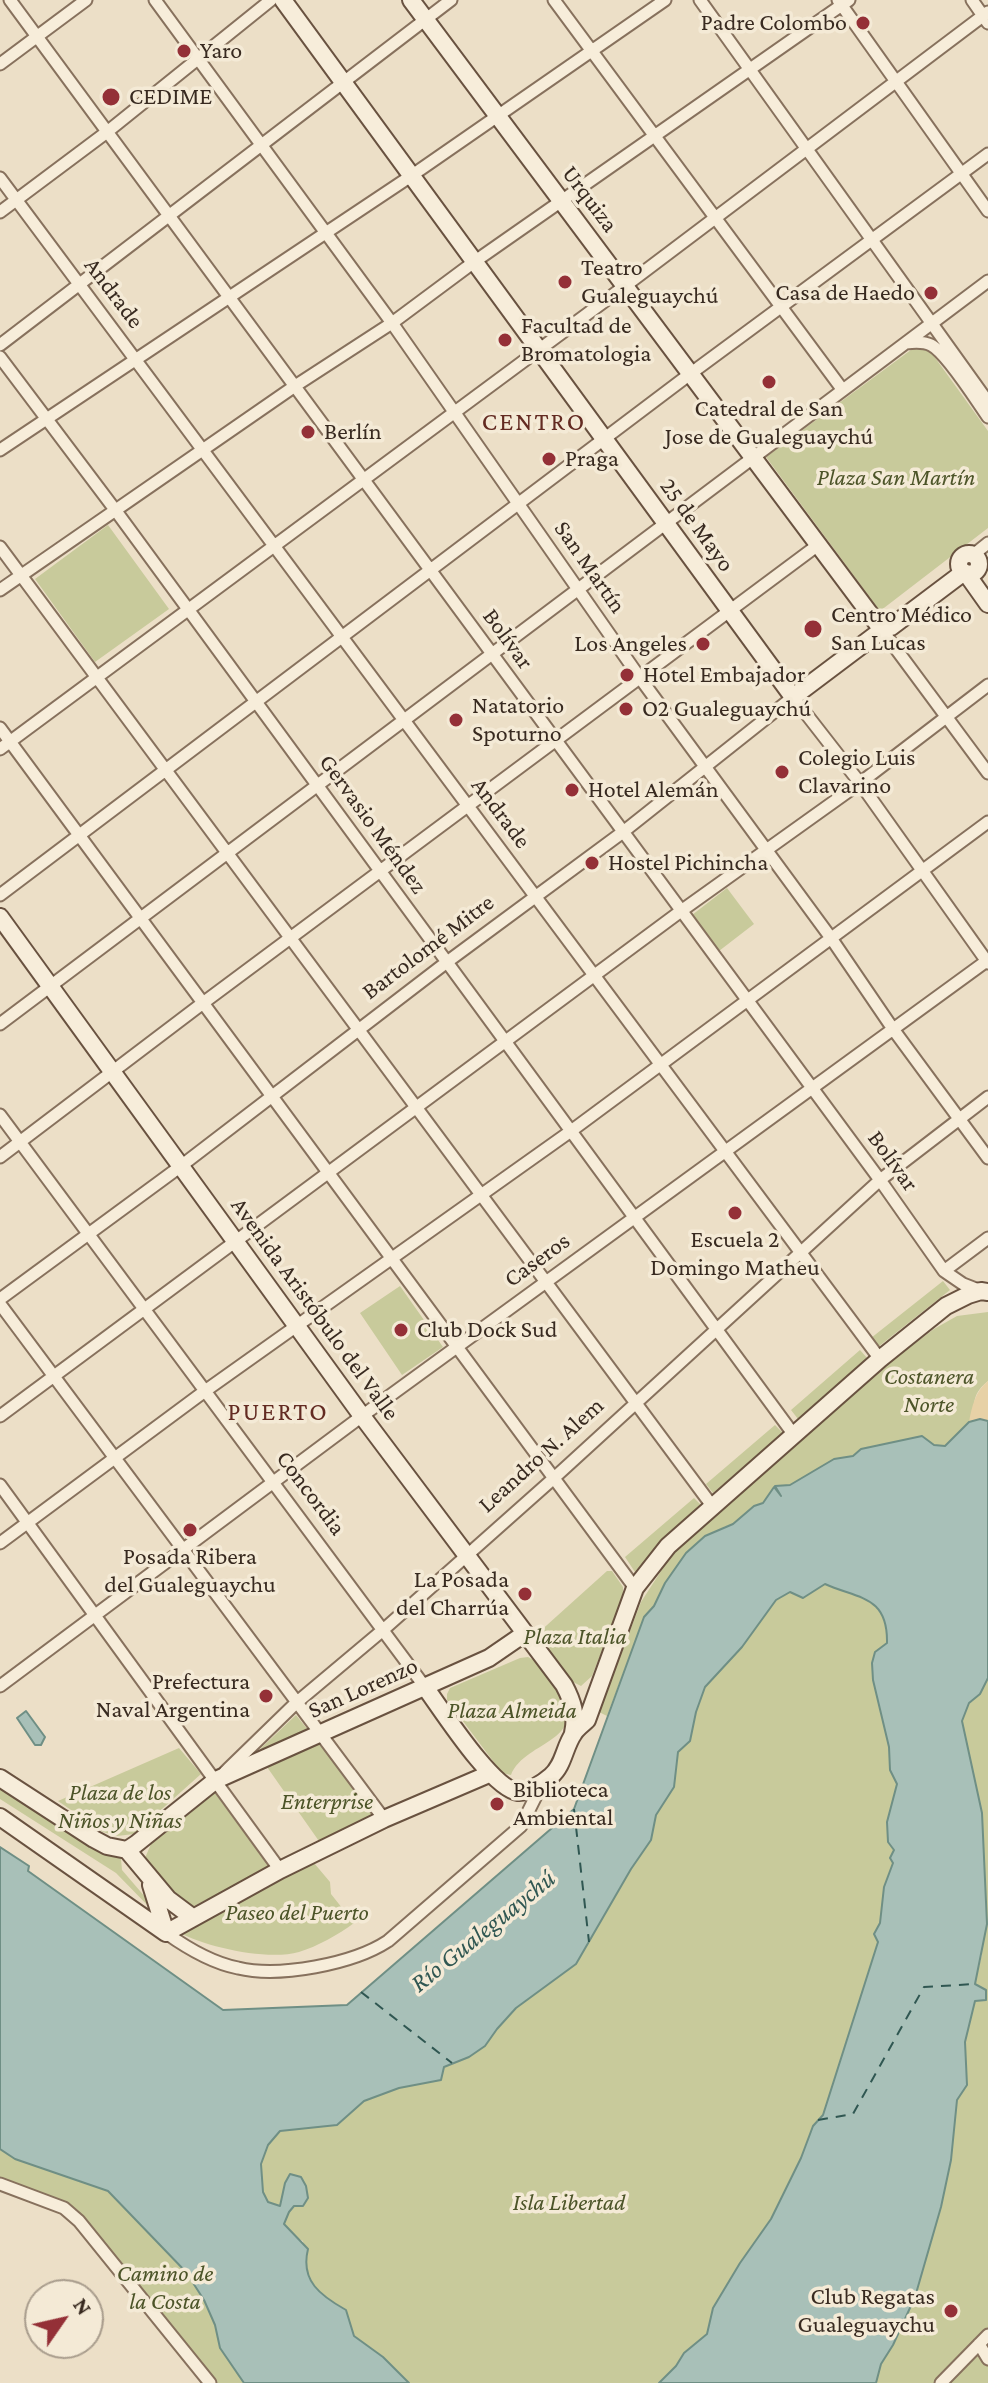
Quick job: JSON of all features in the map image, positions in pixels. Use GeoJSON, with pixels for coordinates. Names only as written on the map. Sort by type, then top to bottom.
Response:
{"type":"FeatureCollection","features":[{"type":"Feature","properties":{"kind":"main road","name":"25 de Mayo"},"geometry":{"type":"LineString","coordinates":[[283,0],[793,697]]}},
{"type":"Feature","properties":{"kind":"main road","name":"Urquiza"},"geometry":{"type":"LineString","coordinates":[[411,0],[882,630]]}},
{"type":"Feature","properties":{"kind":"main road"},"geometry":{"type":"LineString","coordinates":[[869,613],[885,617],[893,615],[974,564],[988,604]]}},
{"type":"Feature","properties":{"kind":"main road","name":"Bartolomé Mitre"},"geometry":{"type":"LineString","coordinates":[[793,697],[974,564]]}},
{"type":"Feature","properties":{"kind":"main road","name":"Avenida Aristóbulo del Valle"},"geometry":{"type":"LineString","coordinates":[[0,917],[362,1416],[564,1685],[574,1707],[576,1720],[573,1733]]}},
{"type":"Feature","properties":{"kind":"main road"},"geometry":{"type":"LineString","coordinates":[[542,1783],[563,1760],[573,1733],[587,1720],[635,1588],[668,1546],[880,1359],[946,1306],[985,1291]]}},
{"type":"Feature","properties":{"kind":"main road","name":"San Lorenzo"},"geometry":{"type":"LineString","coordinates":[[216,1780],[489,1658],[524,1634]]}},
{"type":"Feature","properties":{"kind":"main road"},"geometry":{"type":"LineString","coordinates":[[564,1685],[575,1692],[582,1692],[601,1680]]}},
{"type":"Feature","properties":{"kind":"main road","name":"Concordia"},"geometry":{"type":"LineString","coordinates":[[425,1687],[489,1774],[504,1787],[516,1792],[542,1783]]}},
{"type":"Feature","properties":{"kind":"main road"},"geometry":{"type":"LineString","coordinates":[[166,1933],[280,1870],[384,1819],[489,1774]]}},
{"type":"Feature","properties":{"kind":"main road"},"geometry":{"type":"LineString","coordinates":[[0,1778],[94,1839],[107,1846],[127,1850],[168,1899],[192,1917]]}},
{"type":"Feature","properties":{"kind":"main road","name":"Leandro N. Alem"},"geometry":{"type":"LineString","coordinates":[[127,1850],[216,1780]]}},
{"type":"Feature","properties":{"kind":"main road"},"geometry":{"type":"LineString","coordinates":[[0,1817],[166,1933]]}},
{"type":"Feature","properties":{"kind":"main road"},"geometry":{"type":"LineString","coordinates":[[148,1876],[166,1933]]}},
{"type":"Feature","properties":{"kind":"street","name":"Bolívar"},"geometry":{"type":"LineString","coordinates":[[10,0],[944,1271],[963,1284],[985,1291]]}},
{"type":"Feature","properties":{"kind":"street"},"geometry":{"type":"LineString","coordinates":[[0,64],[86,0]]}},
{"type":"Feature","properties":{"kind":"street","name":"San Martín"},"geometry":{"type":"LineString","coordinates":[[155,0],[392,323],[640,678],[988,1158]]}},
{"type":"Feature","properties":{"kind":"street"},"geometry":{"type":"LineString","coordinates":[[0,212],[107,132],[271,0]]}},
{"type":"Feature","properties":{"kind":"street"},"geometry":{"type":"LineString","coordinates":[[0,345],[451,0]]}},
{"type":"Feature","properties":{"kind":"street"},"geometry":{"type":"LineString","coordinates":[[554,0],[842,389]]}},
{"type":"Feature","properties":{"kind":"street"},"geometry":{"type":"LineString","coordinates":[[0,450],[411,176],[665,0]]}},
{"type":"Feature","properties":{"kind":"street"},"geometry":{"type":"LineString","coordinates":[[700,0],[988,402]]}},
{"type":"Feature","properties":{"kind":"street"},"geometry":{"type":"LineString","coordinates":[[5,745],[986,17],[972,0]]}},
{"type":"Feature","properties":{"kind":"street"},"geometry":{"type":"LineString","coordinates":[[0,590],[295,386],[392,323],[843,2],[895,82],[988,211]]}},
{"type":"Feature","properties":{"kind":"street"},"geometry":{"type":"LineString","coordinates":[[0,895],[690,374],[988,154]]}},
{"type":"Feature","properties":{"kind":"street","name":"Andrade"},"geometry":{"type":"LineString","coordinates":[[0,178],[880,1359]]}},
{"type":"Feature","properties":{"kind":"street"},"geometry":{"type":"LineString","coordinates":[[0,1024],[988,281]]}},
{"type":"Feature","properties":{"kind":"street"},"geometry":{"type":"LineString","coordinates":[[905,343],[917,341],[932,345],[943,355],[988,417]]}},
{"type":"Feature","properties":{"kind":"street","name":"Gervasio Méndez"},"geometry":{"type":"LineString","coordinates":[[0,357],[794,1435]]}},
{"type":"Feature","properties":{"kind":"street"},"geometry":{"type":"LineString","coordinates":[[974,564],[988,543]]}},
{"type":"Feature","properties":{"kind":"street"},"geometry":{"type":"LineString","coordinates":[[0,1157],[818,545]]}},
{"type":"Feature","properties":{"kind":"street"},"geometry":{"type":"LineString","coordinates":[[0,547],[713,1507]]}},
{"type":"Feature","properties":{"kind":"street","name":"Urquiza"},"geometry":{"type":"LineString","coordinates":[[882,630],[988,773]]}},
{"type":"Feature","properties":{"kind":"street"},"geometry":{"type":"LineString","coordinates":[[0,1416],[681,911],[860,783],[988,685]]}},
{"type":"Feature","properties":{"kind":"street","name":"Bartolomé Mitre"},"geometry":{"type":"LineString","coordinates":[[0,1302],[623,832],[793,697]]}},
{"type":"Feature","properties":{"kind":"street","name":"25 de Mayo"},"geometry":{"type":"LineString","coordinates":[[793,697],[860,783],[988,961]]}},
{"type":"Feature","properties":{"kind":"street"},"geometry":{"type":"LineString","coordinates":[[0,728],[5,745],[79,835],[635,1588]]}},
{"type":"Feature","properties":{"kind":"street"},"geometry":{"type":"LineString","coordinates":[[0,1543],[205,1391],[571,1131],[988,822]]}},
{"type":"Feature","properties":{"kind":"street","name":"Caseros"},"geometry":{"type":"LineString","coordinates":[[1,1682],[988,961]]}},
{"type":"Feature","properties":{"kind":"street","name":"Leandro N. Alem"},"geometry":{"type":"LineString","coordinates":[[216,1780],[296,1703],[554,1478],[880,1180],[988,1097]]}},
{"type":"Feature","properties":{"kind":"street","name":"Concordia"},"geometry":{"type":"LineString","coordinates":[[0,1115],[425,1687]]}},
{"type":"Feature","properties":{"kind":"street"},"geometry":{"type":"LineString","coordinates":[[944,1271],[988,1238]]}},
{"type":"Feature","properties":{"kind":"street"},"geometry":{"type":"LineString","coordinates":[[0,1302],[384,1819]]}},
{"type":"Feature","properties":{"kind":"street"},"geometry":{"type":"LineString","coordinates":[[0,1485],[280,1870]]}},
{"type":"Feature","properties":{"kind":"street"},"geometry":{"type":"LineString","coordinates":[[166,1933],[217,1962],[259,1971],[301,1968],[370,1951],[388,1941],[521,1826],[542,1783]]}},
{"type":"Feature","properties":{"kind":"street"},"geometry":{"type":"LineString","coordinates":[[0,2184],[64,2208],[79,2221],[210,2383]]}},
{"type":"Feature","properties":{"kind":"street"},"geometry":{"type":"LineString","coordinates":[[984,2340],[988,2359]]}},
{"type":"Feature","properties":{"kind":"street"},"geometry":{"type":"LineString","coordinates":[[941,2383],[984,2340]]}},
{"type":"Feature","properties":{"kind":"green space","name":"Plaza San Martín"},"geometry":{"type":"Polygon","coordinates":[[[923,341],[988,431],[988,528],[880,611],[766,457],[923,341]]]}},
{"type":"Feature","properties":{"kind":"green space"},"geometry":{"type":"Polygon","coordinates":[[[108,525],[169,609],[95,662],[35,579],[108,525]]]}},
{"type":"Feature","properties":{"kind":"green space"},"geometry":{"type":"Polygon","coordinates":[[[727,888],[754,924],[719,951],[692,915],[727,888]]]}},
{"type":"Feature","properties":{"kind":"green space"},"geometry":{"type":"Polygon","coordinates":[[[943,1281],[950,1290],[878,1347],[871,1338],[943,1281]]]}},
{"type":"Feature","properties":{"kind":"green space","name":"Club Dock Sud"},"geometry":{"type":"Polygon","coordinates":[[[400,1286],[443,1347],[402,1375],[360,1313],[400,1286]]]}},
{"type":"Feature","properties":{"kind":"green space","name":"Costanera Norte"},"geometry":{"type":"Polygon","coordinates":[[[988,1312],[988,1381],[978,1392],[972,1417],[964,1428],[945,1446],[934,1445],[922,1436],[861,1449],[853,1456],[834,1459],[790,1485],[776,1487],[780,1496],[773,1488],[763,1503],[724,1527],[665,1583],[655,1606],[644,1617],[607,1716],[599,1712],[641,1602],[672,1554],[891,1361],[957,1316],[988,1312]]]}},
{"type":"Feature","properties":{"kind":"green space"},"geometry":{"type":"Polygon","coordinates":[[[860,1350],[868,1359],[798,1419],[791,1410],[860,1350]]]}},
{"type":"Feature","properties":{"kind":"green space"},"geometry":{"type":"Polygon","coordinates":[[[775,1425],[783,1433],[713,1493],[706,1484],[775,1425]]]}},
{"type":"Feature","properties":{"kind":"green space"},"geometry":{"type":"Polygon","coordinates":[[[694,1498],[702,1506],[658,1545],[635,1572],[625,1557],[694,1498]]]}},
{"type":"Feature","properties":{"kind":"green space","name":"Plaza Italia"},"geometry":{"type":"Polygon","coordinates":[[[607,1571],[612,1571],[623,1587],[623,1597],[592,1676],[581,1686],[571,1681],[537,1634],[607,1571]]]}},
{"type":"Feature","properties":{"kind":"green space","name":"Isla Libertad"},"geometry":{"type":"Polygon","coordinates":[[[824,1584],[869,1601],[882,1616],[886,1627],[887,1643],[875,1652],[872,1663],[889,1747],[890,1770],[897,1784],[893,1863],[884,1887],[880,1923],[874,1934],[878,1941],[823,2115],[813,2126],[771,2220],[713,2308],[707,2334],[684,2353],[659,2383],[409,2383],[383,2357],[354,2336],[346,2310],[321,2296],[308,2275],[303,2241],[284,2224],[294,2206],[285,2183],[280,2207],[268,2202],[263,2192],[261,2164],[268,2145],[280,2131],[337,2125],[363,2101],[399,2088],[441,2080],[444,2067],[469,2057],[485,2046],[516,2008],[576,1964],[651,1840],[656,1815],[674,1786],[678,1752],[690,1741],[705,1687],[776,1600],[790,1591],[803,1598],[824,1584]]]}},
{"type":"Feature","properties":{"kind":"green space","name":"Plaza Almeida"},"geometry":{"type":"Polygon","coordinates":[[[528,1657],[554,1684],[565,1703],[567,1718],[563,1729],[519,1763],[511,1775],[502,1773],[447,1700],[447,1694],[450,1688],[528,1657]]]}},
{"type":"Feature","properties":{"kind":"green space"},"geometry":{"type":"Polygon","coordinates":[[[988,1678],[988,2383],[876,2383],[881,2364],[915,2297],[941,2207],[951,2161],[957,2099],[967,2085],[965,2042],[975,2001],[986,1999],[975,1984],[982,1954],[982,1813],[962,1721],[969,1703],[980,1694],[988,1678]]]}},
{"type":"Feature","properties":{"kind":"green space"},"geometry":{"type":"Polygon","coordinates":[[[296,1715],[308,1730],[259,1754],[257,1752],[296,1715]]]}},
{"type":"Feature","properties":{"kind":"green space","name":"Enterprise"},"geometry":{"type":"Polygon","coordinates":[[[319,1743],[372,1810],[372,1820],[321,1844],[267,1767],[319,1743]]]}},
{"type":"Feature","properties":{"kind":"green space","name":"Plaza de los Niños y Niñas"},"geometry":{"type":"Polygon","coordinates":[[[179,1748],[201,1774],[134,1834],[117,1836],[103,1832],[58,1801],[179,1748]]]}},
{"type":"Feature","properties":{"kind":"green space"},"geometry":{"type":"Polygon","coordinates":[[[0,1783],[121,1859],[122,1870],[157,1915],[116,1873],[0,1799],[0,1783]]]}},
{"type":"Feature","properties":{"kind":"green space"},"geometry":{"type":"Polygon","coordinates":[[[215,1793],[270,1868],[192,1907],[178,1898],[145,1858],[151,1844],[215,1793]]]}},
{"type":"Feature","properties":{"kind":"green space","name":"Paseo del Puerto"},"geometry":{"type":"Polygon","coordinates":[[[314,1863],[330,1882],[331,1894],[354,1923],[335,1936],[299,1952],[271,1955],[220,1947],[178,1932],[314,1863]]]}},
{"type":"Feature","properties":{"kind":"green space","name":"Camino de la Costa"},"geometry":{"type":"Polygon","coordinates":[[[0,2149],[15,2159],[108,2190],[186,2272],[204,2300],[215,2325],[220,2348],[244,2383],[210,2383],[63,2208],[0,2184],[0,2149]]]}},
{"type":"Feature","properties":{"kind":"sand"},"geometry":{"type":"Polygon","coordinates":[[[988,1381],[988,1421],[980,1419],[969,1422],[977,1395],[988,1381]]]}},
{"type":"Feature","properties":{"kind":"water","name":"Río Gualeguaychú"},"geometry":{"type":"Polygon","coordinates":[[[980,1419],[988,1421],[988,1678],[980,1694],[969,1703],[962,1721],[982,1813],[987,1924],[975,1984],[986,1990],[986,2000],[975,2001],[965,2042],[967,2085],[957,2100],[951,2160],[941,2207],[915,2297],[881,2364],[876,2383],[659,2383],[684,2353],[707,2334],[713,2308],[771,2219],[813,2126],[823,2115],[878,1942],[874,1934],[880,1923],[884,1887],[893,1863],[890,1858],[894,1850],[888,1842],[887,1822],[897,1784],[890,1770],[889,1747],[873,1680],[872,1663],[875,1652],[887,1643],[886,1627],[877,1607],[869,1601],[825,1584],[803,1598],[790,1592],[776,1600],[742,1647],[705,1687],[690,1741],[678,1752],[674,1787],[656,1815],[651,1840],[576,1964],[516,2008],[485,2046],[469,2057],[444,2067],[441,2080],[399,2088],[364,2101],[337,2125],[280,2131],[268,2145],[261,2164],[263,2192],[268,2202],[280,2206],[290,2174],[301,2177],[306,2186],[308,2198],[303,2206],[294,2206],[284,2224],[308,2249],[306,2260],[310,2279],[321,2293],[346,2310],[354,2336],[383,2357],[409,2383],[244,2383],[220,2348],[215,2325],[204,2300],[186,2272],[108,2191],[15,2159],[0,2149],[0,1847],[29,1866],[28,1871],[223,2010],[347,2005],[574,1809],[644,1617],[686,1553],[705,1536],[733,1524],[754,1506],[763,1503],[774,1487],[781,1496],[775,1486],[790,1485],[834,1459],[853,1456],[861,1449],[922,1436],[934,1445],[945,1446],[969,1422],[980,1419]]]}},
{"type":"Feature","properties":{"kind":"water"},"geometry":{"type":"Polygon","coordinates":[[[26,1711],[45,1737],[41,1745],[35,1745],[17,1718],[26,1711]]]}},
{"type":"Feature","properties":{"kind":"ferry route"},"geometry":{"type":"LineString","coordinates":[[574,1809],[589,1942]]}},
{"type":"Feature","properties":{"kind":"ferry route"},"geometry":{"type":"LineString","coordinates":[[818,2120],[853,2114],[924,1987],[975,1984]]}},
{"type":"Feature","properties":{"kind":"ferry route"},"geometry":{"type":"LineString","coordinates":[[361,1992],[452,2063]]}},
{"type":"Feature","properties":{"kind":"place","name":"Padre Colombo"},"geometry":{"type":"Point","coordinates":[863,23]}},
{"type":"Feature","properties":{"kind":"place","name":"Yaro"},"geometry":{"type":"Point","coordinates":[184,51]}},
{"type":"Feature","properties":{"kind":"place","name":"CEDIME"},"geometry":{"type":"Point","coordinates":[111,97]}},
{"type":"Feature","properties":{"kind":"place","name":"Teatro Gualeguaychú"},"geometry":{"type":"Point","coordinates":[565,282]}},
{"type":"Feature","properties":{"kind":"place","name":"Casa de Haedo"},"geometry":{"type":"Point","coordinates":[931,293]}},
{"type":"Feature","properties":{"kind":"place","name":"Facultad de Bromatologia"},"geometry":{"type":"Point","coordinates":[505,340]}},
{"type":"Feature","properties":{"kind":"place","name":"Catedral de San Jose de Gualeguaychú"},"geometry":{"type":"Point","coordinates":[769,382]}},
{"type":"Feature","properties":{"kind":"place","name":"Berlín"},"geometry":{"type":"Point","coordinates":[308,432]}},
{"type":"Feature","properties":{"kind":"place","name":"Praga"},"geometry":{"type":"Point","coordinates":[549,459]}},
{"type":"Feature","properties":{"kind":"place","name":"Centro Médico San Lucas"},"geometry":{"type":"Point","coordinates":[813,629]}},
{"type":"Feature","properties":{"kind":"place","name":"Los Angeles"},"geometry":{"type":"Point","coordinates":[703,644]}},
{"type":"Feature","properties":{"kind":"place","name":"Hotel Embajador"},"geometry":{"type":"Point","coordinates":[627,675]}},
{"type":"Feature","properties":{"kind":"place","name":"O2 Gualeguaychú"},"geometry":{"type":"Point","coordinates":[626,709]}},
{"type":"Feature","properties":{"kind":"place","name":"Natatorio Spoturno"},"geometry":{"type":"Point","coordinates":[456,720]}},
{"type":"Feature","properties":{"kind":"place","name":"Colegio Luis Clavarino"},"geometry":{"type":"Point","coordinates":[782,772]}},
{"type":"Feature","properties":{"kind":"place","name":"Hotel Alemán"},"geometry":{"type":"Point","coordinates":[572,790]}},
{"type":"Feature","properties":{"kind":"place","name":"Hostel Pichincha"},"geometry":{"type":"Point","coordinates":[592,863]}},
{"type":"Feature","properties":{"kind":"place","name":"Escuela 2 Domingo Matheu"},"geometry":{"type":"Point","coordinates":[735,1213]}},
{"type":"Feature","properties":{"kind":"place","name":"Club Dock Sud"},"geometry":{"type":"Point","coordinates":[401,1330]}},
{"type":"Feature","properties":{"kind":"place","name":"Posada Ribera del Gualeguaychu"},"geometry":{"type":"Point","coordinates":[190,1530]}},
{"type":"Feature","properties":{"kind":"place","name":"La Posada del Charrúa"},"geometry":{"type":"Point","coordinates":[525,1594]}},
{"type":"Feature","properties":{"kind":"place","name":"Prefectura Naval Argentina"},"geometry":{"type":"Point","coordinates":[266,1696]}},
{"type":"Feature","properties":{"kind":"place","name":"Biblioteca Ambiental"},"geometry":{"type":"Point","coordinates":[497,1804]}},
{"type":"Feature","properties":{"kind":"place","name":"Club Regatas Gualeguaychu"},"geometry":{"type":"Point","coordinates":[951,2311]}},
{"type":"Feature","properties":{"kind":"district","name":"CENTRO"},"geometry":{"type":"Point","coordinates":[534,422]}},
{"type":"Feature","properties":{"kind":"district","name":"PUERTO"},"geometry":{"type":"Point","coordinates":[278,1412]}}]}
